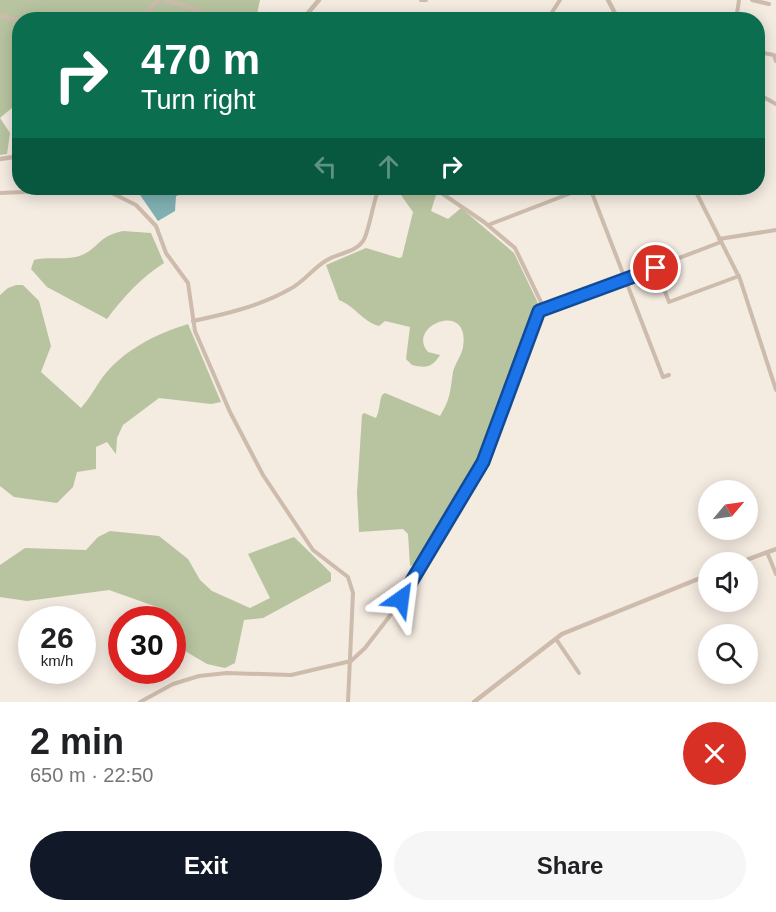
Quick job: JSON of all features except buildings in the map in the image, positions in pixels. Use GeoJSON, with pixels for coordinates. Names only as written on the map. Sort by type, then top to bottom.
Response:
{"type":"FeatureCollection","features":[{"type":"Feature","properties":{"kind":"street"},"geometry":{"type":"LineString","coordinates":[[146,12],[159,0]]}},
{"type":"Feature","properties":{"kind":"street"},"geometry":{"type":"LineString","coordinates":[[165,0],[200,12]]}},
{"type":"Feature","properties":{"kind":"street"},"geometry":{"type":"LineString","coordinates":[[309,12],[319,0]]}},
{"type":"Feature","properties":{"kind":"street"},"geometry":{"type":"LineString","coordinates":[[421,0],[426,0]]}},
{"type":"Feature","properties":{"kind":"street"},"geometry":{"type":"LineString","coordinates":[[752,0],[770,3]]}},
{"type":"Feature","properties":{"kind":"street"},"geometry":{"type":"LineString","coordinates":[[116,195],[136,205],[156,226],[166,253],[188,283],[195,331],[230,412],[263,475],[308,543],[324,560],[348,577],[351,583],[353,593],[348,702]]}},
{"type":"Feature","properties":{"kind":"street"},"geometry":{"type":"LineString","coordinates":[[193,321],[238,311],[289,290],[327,260],[356,247],[365,239],[377,195]]}},
{"type":"Feature","properties":{"kind":"street"},"geometry":{"type":"LineString","coordinates":[[140,702],[173,684],[199,676],[227,673],[291,675],[351,661],[369,644],[389,617],[478,473],[496,432],[539,311],[540,297],[517,251],[488,225],[444,195]]}},
{"type":"Feature","properties":{"kind":"street"},"geometry":{"type":"LineString","coordinates":[[488,225],[566,195]]}},
{"type":"Feature","properties":{"kind":"street"},"geometry":{"type":"LineString","coordinates":[[593,195],[663,377],[669,375]]}},
{"type":"Feature","properties":{"kind":"street"},"geometry":{"type":"LineString","coordinates":[[698,195],[739,276],[776,390]]}},
{"type":"Feature","properties":{"kind":"street"},"geometry":{"type":"LineString","coordinates":[[539,311],[626,280],[720,240],[776,230]]}},
{"type":"Feature","properties":{"kind":"street"},"geometry":{"type":"LineString","coordinates":[[656,268],[669,302],[739,276]]}},
{"type":"Feature","properties":{"kind":"street"},"geometry":{"type":"LineString","coordinates":[[758,555],[776,549]]}},
{"type":"Feature","properties":{"kind":"street"},"geometry":{"type":"LineString","coordinates":[[767,552],[776,574]]}},
{"type":"Feature","properties":{"kind":"street"},"geometry":{"type":"LineString","coordinates":[[474,702],[555,638],[578,626],[698,579]]}},
{"type":"Feature","properties":{"kind":"street"},"geometry":{"type":"LineString","coordinates":[[555,638],[579,673]]}},
{"type":"Feature","properties":{"kind":"green space"},"geometry":{"type":"Polygon","coordinates":[[[0,0],[260,0],[257,12],[12,12],[12,108],[0,118],[0,0]]]}},
{"type":"Feature","properties":{"kind":"green space"},"geometry":{"type":"Polygon","coordinates":[[[0,118],[10,133],[7,154],[0,155],[0,118]]]}},
{"type":"Feature","properties":{"kind":"green space"},"geometry":{"type":"Polygon","coordinates":[[[401,195],[436,195],[431,211],[448,219],[461,208],[514,253],[538,303],[481,460],[426,550],[415,564],[410,566],[408,534],[403,529],[359,532],[357,493],[362,415],[364,413],[376,418],[382,395],[385,393],[440,416],[448,399],[455,365],[463,347],[463,332],[458,324],[449,321],[431,326],[423,342],[428,352],[440,355],[428,366],[412,365],[406,359],[410,327],[385,321],[379,326],[373,324],[339,300],[326,265],[366,248],[402,257],[413,212],[401,195]]]}},
{"type":"Feature","properties":{"kind":"green space"},"geometry":{"type":"Polygon","coordinates":[[[123,231],[151,233],[164,263],[133,288],[107,319],[47,287],[31,269],[34,260],[71,258],[82,255],[109,236],[123,231]]]}},
{"type":"Feature","properties":{"kind":"green space"},"geometry":{"type":"Polygon","coordinates":[[[16,285],[23,285],[39,301],[51,346],[41,372],[81,408],[110,368],[130,351],[152,338],[188,324],[221,402],[211,404],[159,398],[123,425],[117,438],[116,454],[107,442],[96,447],[96,469],[77,472],[73,487],[57,503],[14,497],[0,486],[0,295],[16,285]]]}},
{"type":"Feature","properties":{"kind":"green space"},"geometry":{"type":"Polygon","coordinates":[[[110,531],[159,536],[188,559],[200,580],[212,591],[250,608],[270,598],[248,554],[294,537],[331,573],[331,581],[263,618],[244,620],[235,663],[225,668],[207,664],[186,652],[186,606],[154,606],[109,590],[27,601],[0,597],[0,565],[25,548],[86,550],[98,537],[110,531]]]}},
{"type":"Feature","properties":{"kind":"water"},"geometry":{"type":"Polygon","coordinates":[[[140,195],[179,195],[176,196],[175,211],[158,221],[140,195]]]}},
{"type":"Feature","properties":{"kind":"route"},"geometry":{"type":"LineString","coordinates":[[401,599],[478,473],[496,432],[539,311],[656,268]]}}]}
